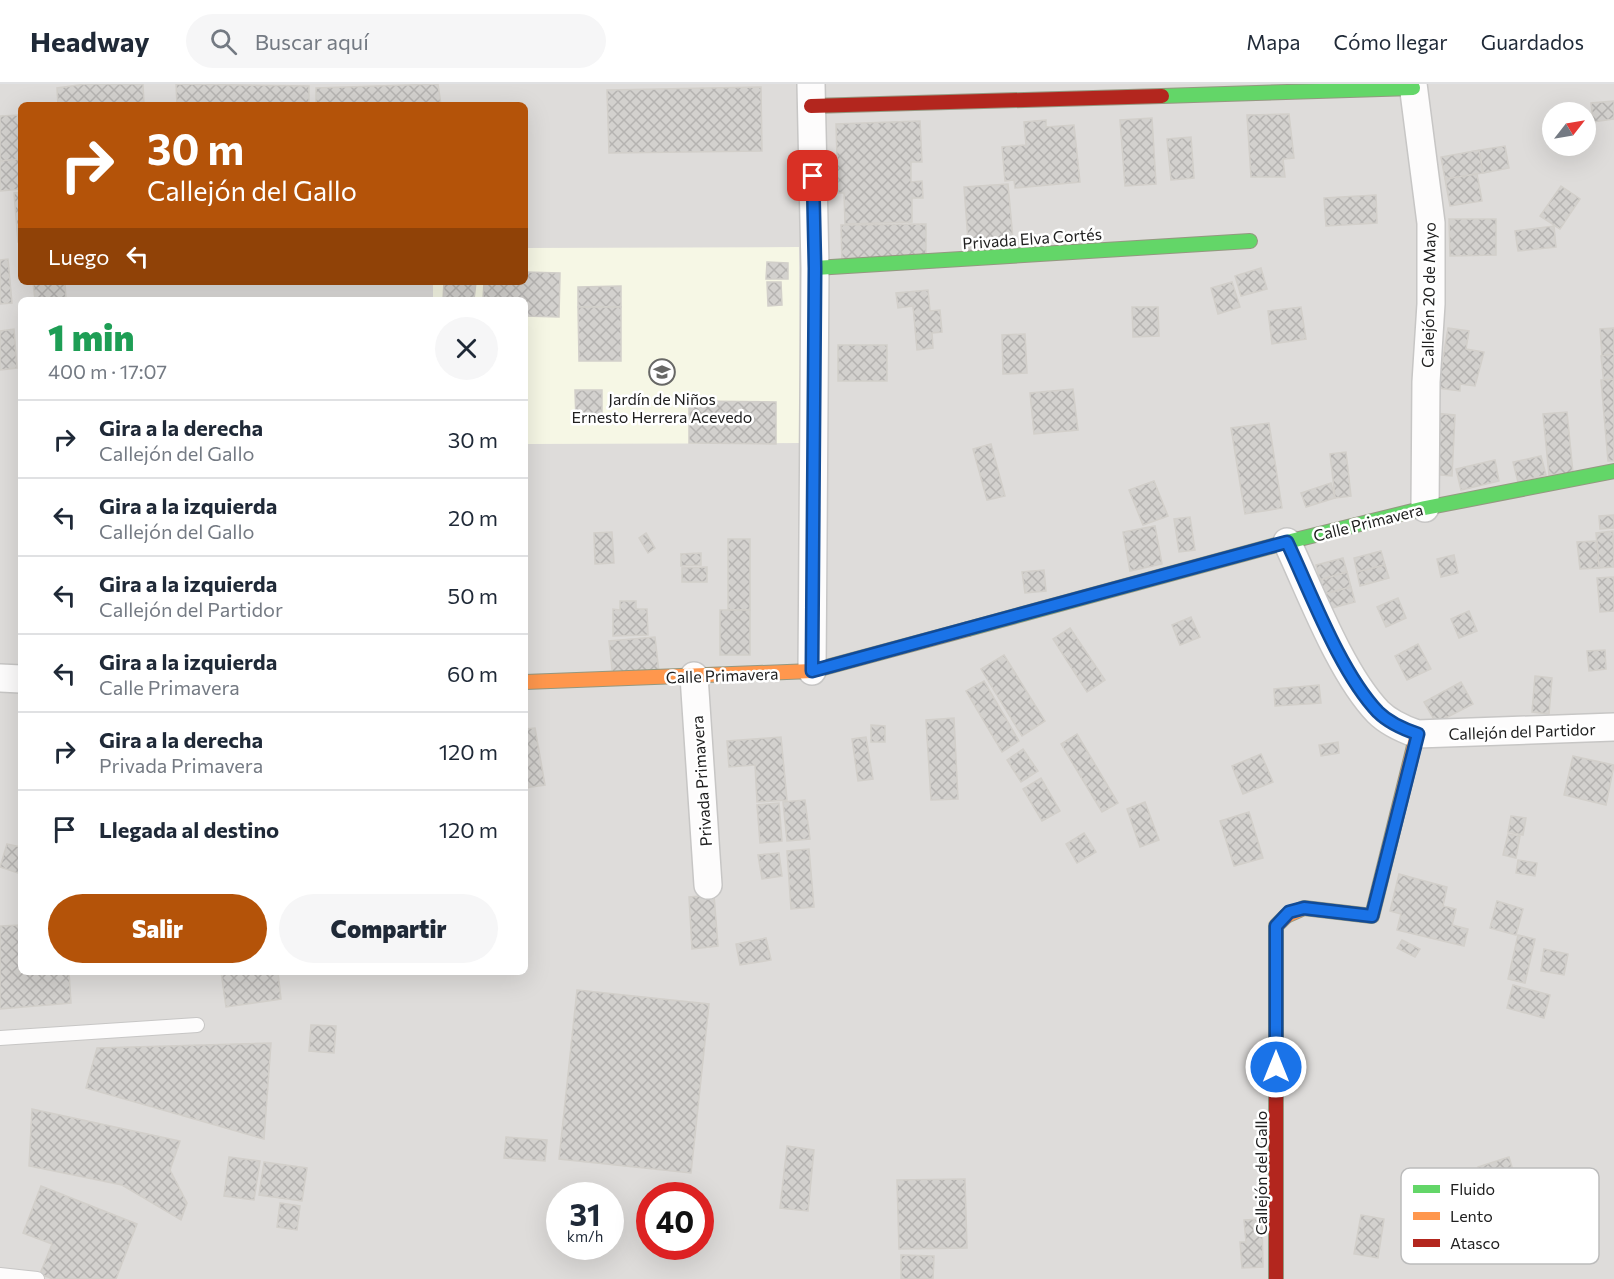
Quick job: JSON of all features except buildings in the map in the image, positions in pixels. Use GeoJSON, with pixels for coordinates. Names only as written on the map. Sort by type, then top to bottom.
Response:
{"type":"FeatureCollection","features":[{"type":"Feature","properties":{"kind":"street"},"geometry":{"type":"LineString","coordinates":[[812,671],[815,268],[811,95],[1413,86]]}},
{"type":"Feature","properties":{"kind":"street","name":"Callejón 20 de Mayo"},"geometry":{"type":"LineString","coordinates":[[1413,86],[1431,223],[1425,508]]}},
{"type":"Feature","properties":{"kind":"street","name":"Privada Elva Cortés"},"geometry":{"type":"LineString","coordinates":[[815,268],[1250,241]]}},
{"type":"Feature","properties":{"kind":"street","name":"Calle Primavera"},"geometry":{"type":"LineString","coordinates":[[528,682],[812,671],[1287,542],[1425,508],[1614,471]]}},
{"type":"Feature","properties":{"kind":"street","name":"Callejón del Partidor"},"geometry":{"type":"LineString","coordinates":[[1287,542],[1353,681],[1379,713],[1398,727],[1418,734],[1614,727]]}},
{"type":"Feature","properties":{"kind":"street","name":"Privada Primavera"},"geometry":{"type":"LineString","coordinates":[[694,676],[708,885]]}},
{"type":"Feature","properties":{"kind":"street"},"geometry":{"type":"LineString","coordinates":[[0,678],[18,679]]}},
{"type":"Feature","properties":{"kind":"street","name":"Callejón del Gallo"},"geometry":{"type":"LineString","coordinates":[[1276,1279],[1276,926],[1289,912],[1304,908],[1372,916],[1418,734]]}},
{"type":"Feature","properties":{"kind":"lane"},"geometry":{"type":"LineString","coordinates":[[0,1038],[197,1025]]}},
{"type":"Feature","properties":{"kind":"lane"},"geometry":{"type":"LineString","coordinates":[[0,1275],[37,1279]]}},
{"type":"Feature","properties":{"kind":"shaded area"},"geometry":{"type":"Polygon","coordinates":[[[0,84],[1614,84],[1614,1279],[0,1279],[0,84]]]}},
{"type":"Feature","properties":{"kind":"shaded area","name":"Jardín de Niños Ernesto Herrera Acevedo"},"geometry":{"type":"Polygon","coordinates":[[[799,247],[800,443],[528,444],[528,297],[433,297],[433,285],[528,285],[528,248],[799,247]]]}},
{"type":"Feature","properties":{"kind":"traffic: fast"},"geometry":{"type":"LineString","coordinates":[[1162,96],[1413,88]]}},
{"type":"Feature","properties":{"kind":"traffic: fast"},"geometry":{"type":"LineString","coordinates":[[815,268],[1250,241]]}},
{"type":"Feature","properties":{"kind":"traffic: fast"},"geometry":{"type":"LineString","coordinates":[[968,629],[1287,542],[1425,508],[1614,471]]}},
{"type":"Feature","properties":{"kind":"traffic: slow"},"geometry":{"type":"LineString","coordinates":[[528,682],[812,671],[968,629]]}},
{"type":"Feature","properties":{"kind":"traffic: slow"},"geometry":{"type":"LineString","coordinates":[[1286,916],[1304,908],[1372,916],[1417,734]]}},
{"type":"Feature","properties":{"kind":"traffic: jam"},"geometry":{"type":"LineString","coordinates":[[811,106],[1162,96]]}},
{"type":"Feature","properties":{"kind":"traffic: jam"},"geometry":{"type":"LineString","coordinates":[[1276,1279],[1276,926],[1286,916]]}},
{"type":"Feature","properties":{"kind":"place","name":"Jardín de Niños Ernesto Herrera Acevedo"},"geometry":{"type":"Point","coordinates":[662,372]}},
{"type":"Feature","properties":{"kind":"route"},"geometry":{"type":"LineString","coordinates":[[813,176],[815,268],[812,671],[1287,542],[1353,681],[1379,713],[1398,727],[1418,734],[1372,916],[1304,908],[1289,912],[1276,926],[1276,1067]]}}]}
